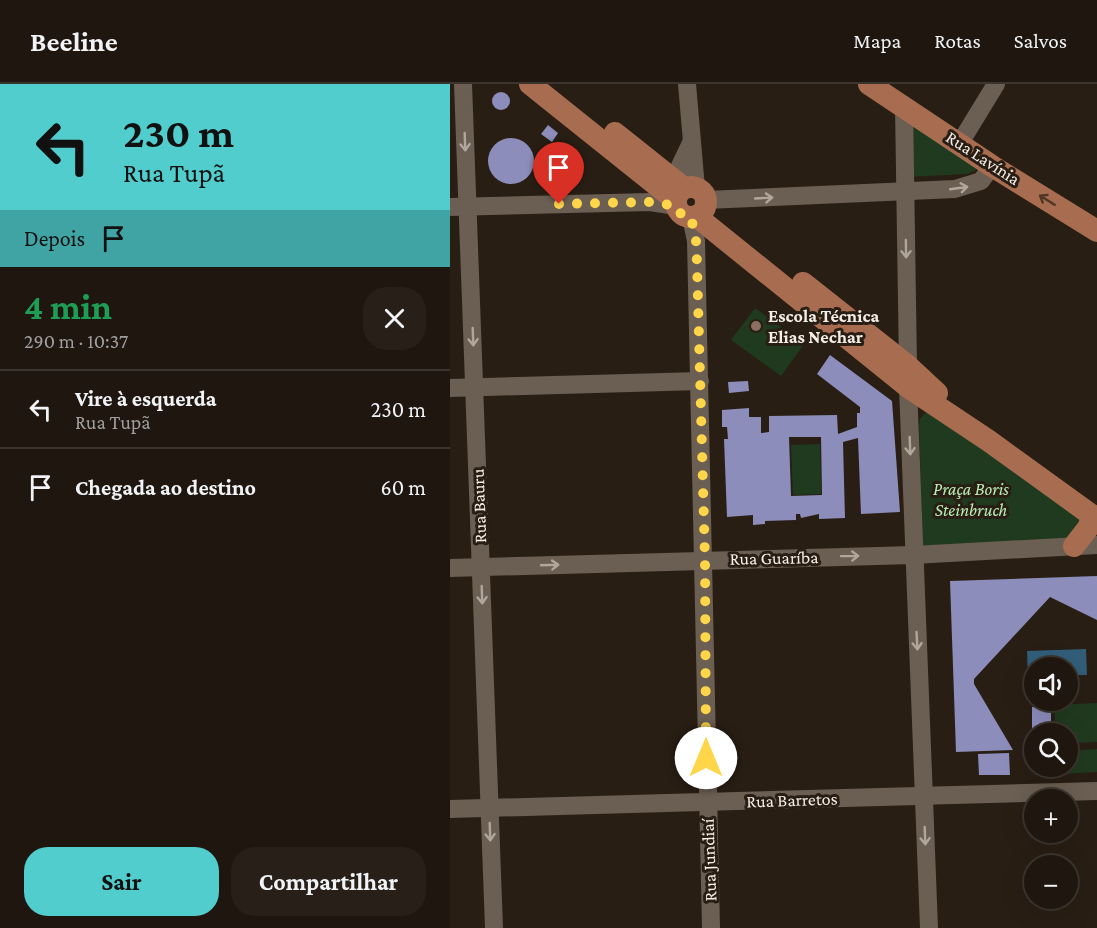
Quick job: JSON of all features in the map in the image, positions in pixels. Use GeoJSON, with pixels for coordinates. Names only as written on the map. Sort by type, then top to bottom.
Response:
{"type":"FeatureCollection","features":[{"type":"Feature","properties":{"kind":"main road"},"geometry":{"type":"LineString","coordinates":[[530,84],[691,201]]}},
{"type":"Feature","properties":{"kind":"main road"},"geometry":{"type":"LineString","coordinates":[[553,84],[691,201],[908,377],[989,441],[1095,517],[1074,546]]}},
{"type":"Feature","properties":{"kind":"main road","name":"Rua Lavínia"},"geometry":{"type":"LineString","coordinates":[[869,84],[992,166],[1097,231]]}},
{"type":"Feature","properties":{"kind":"street","name":"Rua Bauru"},"geometry":{"type":"LineString","coordinates":[[463,84],[459,206],[475,387],[494,928]]}},
{"type":"Feature","properties":{"kind":"street","name":"Rua Jundiaí"},"geometry":{"type":"LineString","coordinates":[[687,84],[691,143],[691,201],[696,241],[700,381],[711,928]]}},
{"type":"Feature","properties":{"kind":"street"},"geometry":{"type":"LineString","coordinates":[[960,143],[996,84]]}},
{"type":"Feature","properties":{"kind":"street"},"geometry":{"type":"LineString","coordinates":[[904,106],[913,555],[929,928]]}},
{"type":"Feature","properties":{"kind":"street"},"geometry":{"type":"LineString","coordinates":[[459,206],[691,201],[904,191],[969,186],[981,181],[992,166]]}},
{"type":"Feature","properties":{"kind":"street"},"geometry":{"type":"LineString","coordinates":[[450,388],[700,381]]}},
{"type":"Feature","properties":{"kind":"street","name":"Rua Guaríba"},"geometry":{"type":"LineString","coordinates":[[450,568],[913,555],[1097,545]]}},
{"type":"Feature","properties":{"kind":"street","name":"Rua Barretos"},"geometry":{"type":"LineString","coordinates":[[450,809],[1097,791]]}},
{"type":"Feature","properties":{"kind":"green space"},"geometry":{"type":"Polygon","coordinates":[[[908,113],[978,169],[967,174],[907,177],[908,113]]]}},
{"type":"Feature","properties":{"kind":"green space"},"geometry":{"type":"Polygon","coordinates":[[[755,308],[804,344],[781,376],[731,340],[755,308]]]}},
{"type":"Feature","properties":{"kind":"green space","name":"Praça Boris Steinbruch"},"geometry":{"type":"Polygon","coordinates":[[[925,413],[931,413],[1080,517],[1082,524],[1072,538],[923,547],[919,425],[925,413]]]}},
{"type":"Feature","properties":{"kind":"green space"},"geometry":{"type":"Polygon","coordinates":[[[820,444],[821,494],[793,495],[791,445],[820,444]]]}},
{"type":"Feature","properties":{"kind":"green space"},"geometry":{"type":"Polygon","coordinates":[[[1097,703],[1097,742],[1078,743],[1078,723],[1055,723],[1054,711],[1078,711],[1078,704],[1097,703]]]}},
{"type":"Feature","properties":{"kind":"green space"},"geometry":{"type":"Polygon","coordinates":[[[1097,749],[1097,772],[1078,773],[1078,750],[1097,749]]]}},
{"type":"Feature","properties":{"kind":"water"},"geometry":{"type":"Polygon","coordinates":[[[1086,649],[1087,675],[1078,675],[1078,657],[1027,657],[1027,651],[1086,649]]]}},
{"type":"Feature","properties":{"kind":"building"},"geometry":{"type":"Polygon","coordinates":[[[501,92],[507,95],[510,101],[507,107],[501,110],[495,107],[492,101],[495,95],[501,92]]]}},
{"type":"Feature","properties":{"kind":"building"},"geometry":{"type":"Polygon","coordinates":[[[548,125],[558,133],[552,142],[541,134],[548,125]]]}},
{"type":"Feature","properties":{"kind":"building"},"geometry":{"type":"Polygon","coordinates":[[[511,138],[527,145],[534,161],[527,177],[511,184],[495,177],[488,161],[495,145],[511,138]]]}},
{"type":"Feature","properties":{"kind":"building"},"geometry":{"type":"Polygon","coordinates":[[[560,147],[576,153],[582,169],[576,185],[560,191],[544,185],[538,169],[544,153],[560,147]]]}},
{"type":"Feature","properties":{"kind":"building"},"geometry":{"type":"Polygon","coordinates":[[[830,355],[892,401],[900,512],[861,514],[858,438],[843,442],[845,518],[819,519],[819,514],[801,518],[800,514],[796,514],[796,520],[765,521],[765,524],[753,525],[753,515],[727,517],[724,439],[728,439],[727,427],[722,427],[722,410],[749,408],[749,417],[761,417],[761,433],[769,432],[769,416],[837,415],[838,434],[857,427],[857,413],[860,413],[860,407],[817,374],[830,355]],[[789,437],[791,496],[822,495],[821,437],[789,437]]]}},
{"type":"Feature","properties":{"kind":"building"},"geometry":{"type":"Polygon","coordinates":[[[748,381],[749,391],[729,393],[728,382],[748,381]]]}},
{"type":"Feature","properties":{"kind":"building"},"geometry":{"type":"Polygon","coordinates":[[[1097,576],[1097,620],[1050,597],[974,679],[974,684],[1013,750],[956,752],[950,581],[1097,576]]]}},
{"type":"Feature","properties":{"kind":"building"},"geometry":{"type":"Polygon","coordinates":[[[1032,711],[1051,711],[1051,723],[1032,723],[1032,711]]]}},
{"type":"Feature","properties":{"kind":"building"},"geometry":{"type":"Polygon","coordinates":[[[1009,753],[1010,775],[979,775],[978,754],[1009,753]]]}},
{"type":"Feature","properties":{"kind":"place","name":"Escola Técnica Elias Nechar"},"geometry":{"type":"Point","coordinates":[756,326]}},
{"type":"Feature","properties":{"kind":"route"},"geometry":{"type":"LineString","coordinates":[[559,204],[650,202],[676,206],[681,214],[691,217],[696,241],[697,264],[705,560],[706,758]]}}]}
